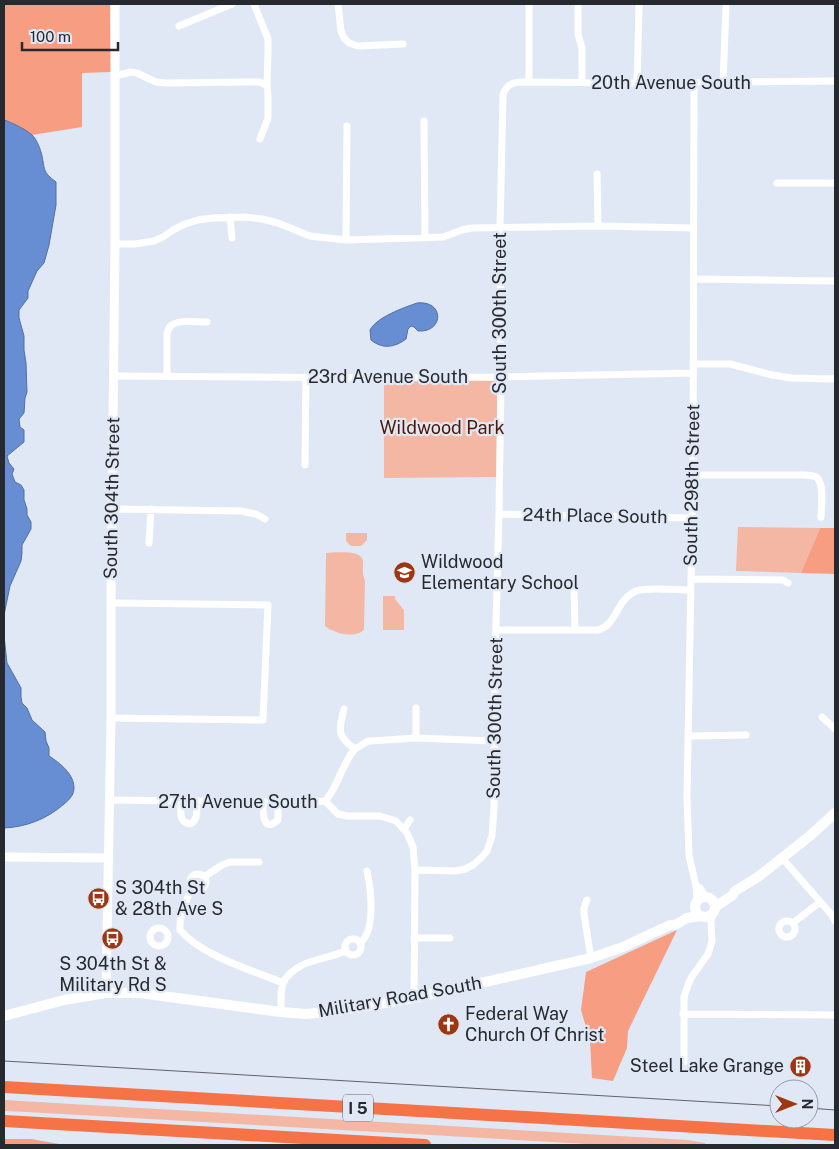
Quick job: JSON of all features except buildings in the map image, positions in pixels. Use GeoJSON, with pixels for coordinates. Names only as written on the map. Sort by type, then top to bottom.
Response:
{"type":"FeatureCollection","features":[{"type":"Feature","properties":{"kind":"highway","name":"I 5"},"geometry":{"type":"LineString","coordinates":[[4,1087],[835,1135]]}},
{"type":"Feature","properties":{"kind":"highway","name":"I 5"},"geometry":{"type":"LineString","coordinates":[[4,1121],[424,1145]]}},
{"type":"Feature","properties":{"kind":"main road","name":"Military Road South"},"geometry":{"type":"LineString","coordinates":[[714,911],[718,904],[758,877],[811,835],[835,813]]}},
{"type":"Feature","properties":{"kind":"main road","name":"Military Road South"},"geometry":{"type":"LineString","coordinates":[[670,925],[673,920],[702,900],[719,897],[731,890],[735,891]]}},
{"type":"Feature","properties":{"kind":"main road"},"geometry":{"type":"LineString","coordinates":[[702,900],[714,902],[714,911],[709,916],[701,916],[695,911],[702,900]]}},
{"type":"Feature","properties":{"kind":"main road","name":"Military Road South"},"geometry":{"type":"LineString","coordinates":[[4,1016],[64,1000],[106,993],[140,993],[306,1014],[338,1011],[414,998],[591,958],[623,947],[687,918],[701,916]]}},
{"type":"Feature","properties":{"kind":"street","name":"South 304th Street"},"geometry":{"type":"LineString","coordinates":[[106,993],[113,509],[112,376],[115,244],[115,4]]}},
{"type":"Feature","properties":{"kind":"street"},"geometry":{"type":"LineString","coordinates":[[179,26],[232,4]]}},
{"type":"Feature","properties":{"kind":"street"},"geometry":{"type":"LineString","coordinates":[[254,4],[268,39],[268,118],[260,138]]}},
{"type":"Feature","properties":{"kind":"street"},"geometry":{"type":"LineString","coordinates":[[338,4],[341,31],[348,43],[358,46],[403,44]]}},
{"type":"Feature","properties":{"kind":"street"},"geometry":{"type":"LineString","coordinates":[[529,4],[529,82]]}},
{"type":"Feature","properties":{"kind":"street"},"geometry":{"type":"LineString","coordinates":[[578,4],[578,34],[582,48],[582,82]]}},
{"type":"Feature","properties":{"kind":"street"},"geometry":{"type":"LineString","coordinates":[[637,83],[639,5]]}},
{"type":"Feature","properties":{"kind":"street"},"geometry":{"type":"LineString","coordinates":[[723,83],[726,7]]}},
{"type":"Feature","properties":{"kind":"street"},"geometry":{"type":"LineString","coordinates":[[115,76],[131,72],[156,82],[260,82],[267,86]]}},
{"type":"Feature","properties":{"kind":"street","name":"20th Avenue South"},"geometry":{"type":"LineString","coordinates":[[508,85],[529,82],[723,83],[835,81]]}},
{"type":"Feature","properties":{"kind":"street","name":"South 298th Street"},"geometry":{"type":"LineString","coordinates":[[694,83],[693,475],[687,796],[690,864],[696,886],[700,888],[702,900]]}},
{"type":"Feature","properties":{"kind":"street","name":"South 300th Street"},"geometry":{"type":"LineString","coordinates":[[415,870],[456,871],[465,869],[473,865],[487,851],[492,836],[501,377],[500,228],[503,94],[508,85]]}},
{"type":"Feature","properties":{"kind":"street"},"geometry":{"type":"LineString","coordinates":[[424,121],[425,238]]}},
{"type":"Feature","properties":{"kind":"street"},"geometry":{"type":"LineString","coordinates":[[346,240],[347,126]]}},
{"type":"Feature","properties":{"kind":"street"},"geometry":{"type":"LineString","coordinates":[[598,174],[598,226]]}},
{"type":"Feature","properties":{"kind":"street"},"geometry":{"type":"LineString","coordinates":[[777,183],[835,183]]}},
{"type":"Feature","properties":{"kind":"street"},"geometry":{"type":"LineString","coordinates":[[230,217],[232,238]]}},
{"type":"Feature","properties":{"kind":"street"},"geometry":{"type":"LineString","coordinates":[[115,244],[148,243],[159,240],[179,226],[192,221],[230,217],[250,217],[268,220],[310,236],[346,240],[443,237],[462,230],[500,228],[598,226],[693,228]]}},
{"type":"Feature","properties":{"kind":"street"},"geometry":{"type":"LineString","coordinates":[[694,279],[835,281]]}},
{"type":"Feature","properties":{"kind":"street"},"geometry":{"type":"LineString","coordinates":[[167,376],[167,333],[170,326],[180,322],[206,322]]}},
{"type":"Feature","properties":{"kind":"street"},"geometry":{"type":"LineString","coordinates":[[693,364],[730,364],[791,378],[835,379]]}},
{"type":"Feature","properties":{"kind":"street","name":"23rd Avenue South"},"geometry":{"type":"LineString","coordinates":[[112,376],[501,377],[692,372]]}},
{"type":"Feature","properties":{"kind":"street"},"geometry":{"type":"LineString","coordinates":[[306,377],[306,465]]}},
{"type":"Feature","properties":{"kind":"street"},"geometry":{"type":"LineString","coordinates":[[693,475],[812,476],[817,478],[821,486],[821,517]]}},
{"type":"Feature","properties":{"kind":"street"},"geometry":{"type":"LineString","coordinates":[[113,509],[244,511],[266,519]]}},
{"type":"Feature","properties":{"kind":"street"},"geometry":{"type":"LineString","coordinates":[[150,543],[151,509]]}},
{"type":"Feature","properties":{"kind":"street","name":"24th Place South"},"geometry":{"type":"LineString","coordinates":[[499,514],[692,518]]}},
{"type":"Feature","properties":{"kind":"street"},"geometry":{"type":"LineString","coordinates":[[691,579],[784,580],[788,583]]}},
{"type":"Feature","properties":{"kind":"street"},"geometry":{"type":"LineString","coordinates":[[574,590],[575,630]]}},
{"type":"Feature","properties":{"kind":"street"},"geometry":{"type":"LineString","coordinates":[[496,630],[598,630],[610,622],[622,604],[634,592],[643,590],[690,590]]}},
{"type":"Feature","properties":{"kind":"street"},"geometry":{"type":"LineString","coordinates":[[111,603],[268,605],[263,720],[111,718]]}},
{"type":"Feature","properties":{"kind":"street"},"geometry":{"type":"LineString","coordinates":[[416,708],[416,738]]}},
{"type":"Feature","properties":{"kind":"street"},"geometry":{"type":"LineString","coordinates":[[344,709],[340,724],[342,736],[355,749]]}},
{"type":"Feature","properties":{"kind":"street"},"geometry":{"type":"LineString","coordinates":[[822,717],[835,729]]}},
{"type":"Feature","properties":{"kind":"street"},"geometry":{"type":"LineString","coordinates":[[688,736],[746,735]]}},
{"type":"Feature","properties":{"kind":"street"},"geometry":{"type":"LineString","coordinates":[[325,801],[355,749],[365,743],[416,738],[494,741]]}},
{"type":"Feature","properties":{"kind":"street","name":"27th Avenue South"},"geometry":{"type":"LineString","coordinates":[[110,800],[181,802],[325,801],[338,814],[347,816],[380,816],[396,821],[404,829]]}},
{"type":"Feature","properties":{"kind":"street"},"geometry":{"type":"LineString","coordinates":[[181,802],[182,819],[185,823],[190,824],[196,817],[197,802]]}},
{"type":"Feature","properties":{"kind":"street"},"geometry":{"type":"LineString","coordinates":[[263,802],[263,819],[269,824],[278,820],[278,802]]}},
{"type":"Feature","properties":{"kind":"street"},"geometry":{"type":"LineString","coordinates":[[410,820],[404,829],[413,847],[415,870],[414,998]]}},
{"type":"Feature","properties":{"kind":"street"},"geometry":{"type":"LineString","coordinates":[[4,857],[108,858]]}},
{"type":"Feature","properties":{"kind":"street"},"geometry":{"type":"LineString","coordinates":[[782,858],[835,921]]}},
{"type":"Feature","properties":{"kind":"street"},"geometry":{"type":"LineString","coordinates":[[204,877],[230,862],[259,862]]}},
{"type":"Feature","properties":{"kind":"street"},"geometry":{"type":"LineString","coordinates":[[360,943],[368,933],[370,920],[370,887],[366,871]]}},
{"type":"Feature","properties":{"kind":"street"},"geometry":{"type":"LineString","coordinates":[[199,874],[204,877],[206,883],[204,888],[197,890],[193,888],[191,880],[194,876],[199,874]]}},
{"type":"Feature","properties":{"kind":"street"},"geometry":{"type":"LineString","coordinates":[[180,930],[188,897],[193,888]]}},
{"type":"Feature","properties":{"kind":"street"},"geometry":{"type":"LineString","coordinates":[[587,900],[584,914],[591,958]]}},
{"type":"Feature","properties":{"kind":"street"},"geometry":{"type":"LineString","coordinates":[[793,923],[820,902]]}},
{"type":"Feature","properties":{"kind":"street"},"geometry":{"type":"LineString","coordinates":[[684,1062],[683,1014],[685,991],[708,954],[712,941],[714,911]]}},
{"type":"Feature","properties":{"kind":"street"},"geometry":{"type":"LineString","coordinates":[[701,916],[712,927]]}},
{"type":"Feature","properties":{"kind":"street"},"geometry":{"type":"LineString","coordinates":[[167,934],[180,930]]}},
{"type":"Feature","properties":{"kind":"street"},"geometry":{"type":"LineString","coordinates":[[180,930],[191,941],[214,955],[283,983]]}},
{"type":"Feature","properties":{"kind":"street"},"geometry":{"type":"LineString","coordinates":[[414,938],[450,938]]}},
{"type":"Feature","properties":{"kind":"street"},"geometry":{"type":"LineString","coordinates":[[349,940],[356,940],[360,943],[361,949],[358,954],[350,955],[345,951],[345,944],[349,940]]}},
{"type":"Feature","properties":{"kind":"street"},"geometry":{"type":"LineString","coordinates":[[281,1012],[283,983],[289,974],[302,965],[345,951]]}},
{"type":"Feature","properties":{"kind":"street"},"geometry":{"type":"LineString","coordinates":[[683,1014],[835,1016]]}},
{"type":"Feature","properties":{"kind":"green space","name":"Wildwood Park"},"geometry":{"type":"Polygon","coordinates":[[[501,377],[499,477],[384,478],[384,378],[501,377]]]}},
{"type":"Feature","properties":{"kind":"green space"},"geometry":{"type":"Polygon","coordinates":[[[738,527],[820,528],[801,573],[736,571],[738,527]]]}},
{"type":"Feature","properties":{"kind":"green space"},"geometry":{"type":"Polygon","coordinates":[[[346,533],[367,533],[367,540],[361,546],[351,546],[346,541],[346,533]]]}},
{"type":"Feature","properties":{"kind":"green space"},"geometry":{"type":"Polygon","coordinates":[[[326,553],[353,553],[361,557],[363,561],[365,581],[364,629],[357,634],[340,633],[325,626],[326,553]]]}},
{"type":"Feature","properties":{"kind":"green space"},"geometry":{"type":"Polygon","coordinates":[[[383,596],[395,596],[395,599],[404,610],[404,630],[383,630],[383,596]]]}},
{"type":"Feature","properties":{"kind":"green space"},"geometry":{"type":"Polygon","coordinates":[[[4,1100],[688,1140],[705,1143],[706,1145],[605,1145],[4,1111],[4,1100]]]}},
{"type":"Feature","properties":{"kind":"shaded area"},"geometry":{"type":"Polygon","coordinates":[[[4,4],[110,4],[111,72],[82,73],[82,127],[32,135],[11,122],[4,120],[4,4]]]}},
{"type":"Feature","properties":{"kind":"shaded area"},"geometry":{"type":"Polygon","coordinates":[[[820,528],[835,528],[835,574],[801,573],[820,528]]]}},
{"type":"Feature","properties":{"kind":"shaded area"},"geometry":{"type":"Polygon","coordinates":[[[677,930],[628,1031],[627,1048],[613,1081],[592,1078],[590,1041],[581,1010],[586,972],[677,930]]]}},
{"type":"Feature","properties":{"kind":"shaded area"},"geometry":{"type":"Polygon","coordinates":[[[4,1139],[31,1139],[65,1145],[4,1145],[4,1139]]]}},
{"type":"Feature","properties":{"kind":"water"},"geometry":{"type":"Polygon","coordinates":[[[4,120],[15,124],[34,137],[41,151],[45,171],[56,182],[56,205],[44,263],[37,271],[28,291],[28,298],[19,310],[19,318],[24,336],[26,363],[27,392],[24,413],[19,419],[20,427],[24,430],[24,442],[7,456],[9,463],[14,469],[12,474],[15,482],[21,485],[24,490],[24,500],[27,515],[31,522],[31,529],[22,545],[21,561],[10,586],[4,615],[4,120]]]}},
{"type":"Feature","properties":{"kind":"water"},"geometry":{"type":"Polygon","coordinates":[[[417,303],[426,303],[433,306],[438,317],[433,327],[418,331],[411,326],[408,329],[406,339],[393,346],[379,345],[371,340],[370,330],[373,325],[391,314],[417,303]]]}},
{"type":"Feature","properties":{"kind":"water"},"geometry":{"type":"Polygon","coordinates":[[[4,636],[7,663],[21,688],[22,703],[27,708],[32,720],[45,732],[49,756],[69,774],[74,788],[69,799],[51,814],[28,824],[4,828],[4,636]]]}},
{"type":"Feature","properties":{"kind":"tram line"},"geometry":{"type":"LineString","coordinates":[[4,1061],[769,1105]]}},
{"type":"Feature","properties":{"kind":"tram line"},"geometry":{"type":"LineString","coordinates":[[819,1109],[835,1110]]}},
{"type":"Feature","properties":{"kind":"place","name":"Wildwood Elementary School"},"geometry":{"type":"Point","coordinates":[405,572]}},
{"type":"Feature","properties":{"kind":"place","name":"S 304th St & 28th Ave S"},"geometry":{"type":"Point","coordinates":[99,898]}},
{"type":"Feature","properties":{"kind":"place","name":"S 304th St & Military Rd S"},"geometry":{"type":"Point","coordinates":[113,939]}},
{"type":"Feature","properties":{"kind":"place","name":"Federal Way Church Of Christ"},"geometry":{"type":"Point","coordinates":[449,1024]}},
{"type":"Feature","properties":{"kind":"place","name":"Steel Lake Grange"},"geometry":{"type":"Point","coordinates":[800,1066]}}]}
